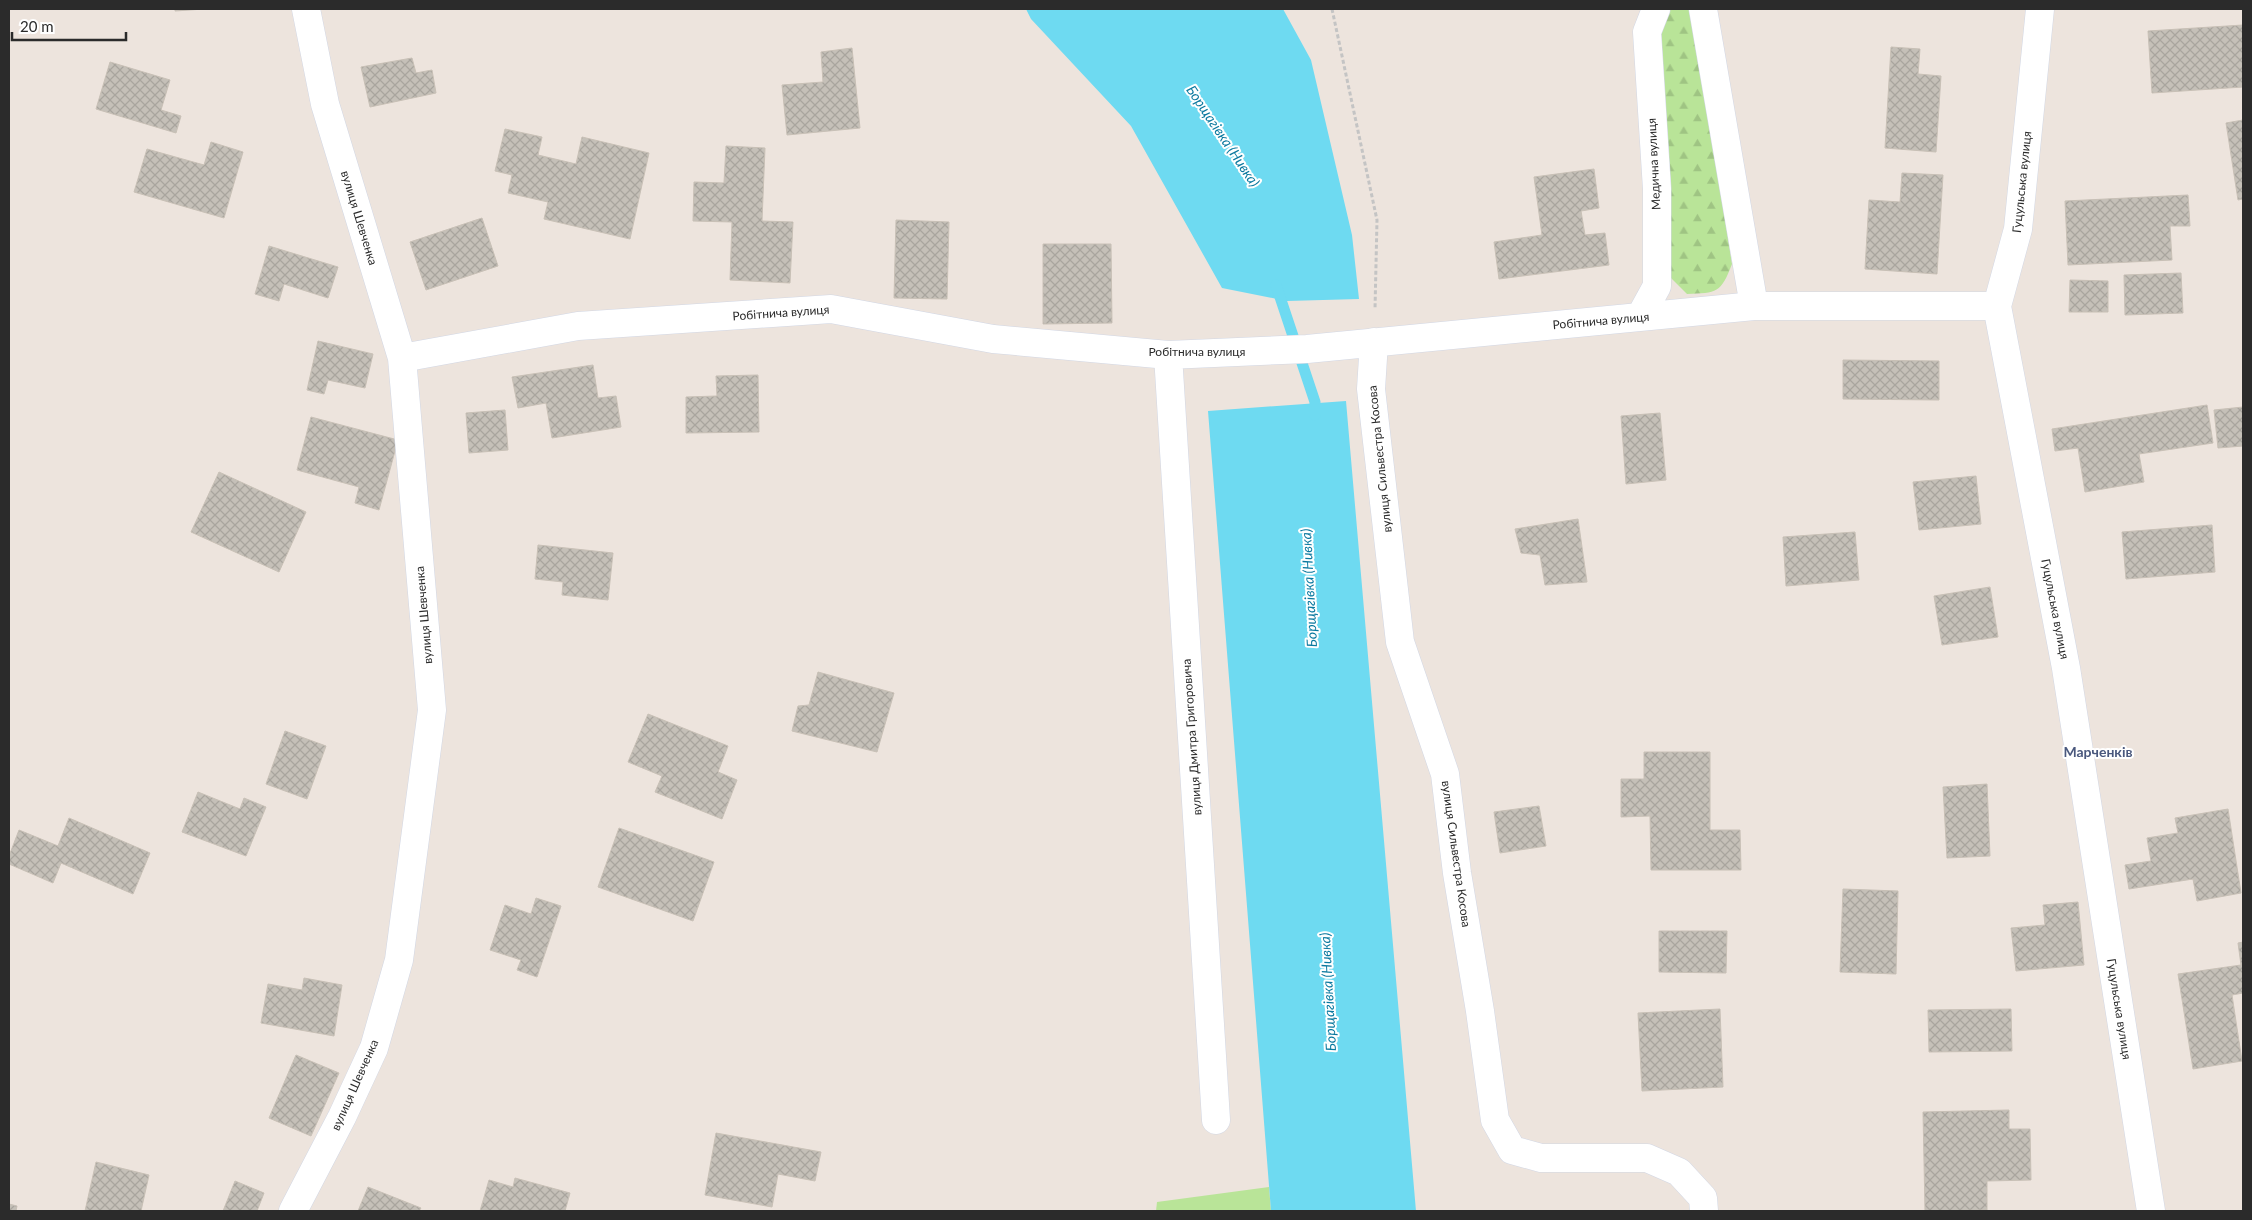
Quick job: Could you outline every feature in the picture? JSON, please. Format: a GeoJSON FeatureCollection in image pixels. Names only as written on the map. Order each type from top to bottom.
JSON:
{"type":"FeatureCollection","features":[{"type":"Feature","properties":{"kind":"street","name":"вулиця Шевченка"},"geometry":{"type":"LineString","coordinates":[[293,1211],[342,1117],[374,1048],[399,960],[432,710],[402,358],[325,104],[306,9]]}},
{"type":"Feature","properties":{"kind":"street","name":"Медична вулиця"},"geometry":{"type":"LineString","coordinates":[[1640,317],[1657,286],[1657,189],[1647,32],[1656,9]]}},
{"type":"Feature","properties":{"kind":"street"},"geometry":{"type":"LineString","coordinates":[[1702,9],[1754,306]]}},
{"type":"Feature","properties":{"kind":"street","name":"Гуцульська вулиця"},"geometry":{"type":"LineString","coordinates":[[2040,9],[2018,229],[1997,306],[2066,668],[2151,1211]]}},
{"type":"Feature","properties":{"kind":"street","name":"Робітнича вулиця"},"geometry":{"type":"LineString","coordinates":[[402,358],[578,326],[831,309],[993,339],[1168,355],[1298,350],[1754,306],[1997,306]]}},
{"type":"Feature","properties":{"kind":"street","name":"вулиця Сильвестра Косова"},"geometry":{"type":"LineString","coordinates":[[1374,342],[1371,388],[1400,642],[1445,774],[1457,873],[1480,1011],[1495,1120],[1512,1150],[1541,1158],[1647,1158],[1679,1172],[1703,1198],[1704,1211]]}},
{"type":"Feature","properties":{"kind":"street","name":"вулиця Дмитра Григоровича"},"geometry":{"type":"LineString","coordinates":[[1168,355],[1216,1120]]}},
{"type":"Feature","properties":{"kind":"path"},"geometry":{"type":"LineString","coordinates":[[1332,9],[1377,220],[1374,342]]}},
{"type":"Feature","properties":{"kind":"green space"},"geometry":{"type":"Polygon","coordinates":[[[1665,9],[1694,9],[1732,264],[1725,281],[1717,290],[1712,292],[1687,294],[1670,277],[1656,33],[1665,9]]]}},
{"type":"Feature","properties":{"kind":"green space"},"geometry":{"type":"Polygon","coordinates":[[[1269,1187],[1271,1211],[1156,1211],[1157,1202],[1269,1187]]]}},
{"type":"Feature","properties":{"kind":"water"},"geometry":{"type":"Polygon","coordinates":[[[1026,9],[1283,9],[1311,60],[1352,235],[1359,299],[1287,301],[1222,288],[1131,126],[1031,19],[1026,9]]]}},
{"type":"Feature","properties":{"kind":"water"},"geometry":{"type":"Polygon","coordinates":[[[1346,401],[1416,1211],[1271,1211],[1208,411],[1346,401]]]}},
{"type":"Feature","properties":{"kind":"building"},"geometry":{"type":"Polygon","coordinates":[[[175,9],[204,9],[175,11],[175,9]]]}},
{"type":"Feature","properties":{"kind":"building"},"geometry":{"type":"Polygon","coordinates":[[[2243,25],[2243,87],[2152,93],[2148,31],[2243,25]]]}},
{"type":"Feature","properties":{"kind":"building"},"geometry":{"type":"Polygon","coordinates":[[[1891,47],[1920,49],[1918,74],[1941,76],[1936,152],[1885,148],[1891,47]]]}},
{"type":"Feature","properties":{"kind":"building"},"geometry":{"type":"Polygon","coordinates":[[[852,48],[860,128],[787,135],[782,85],[823,82],[821,52],[852,48]]]}},
{"type":"Feature","properties":{"kind":"building"},"geometry":{"type":"Polygon","coordinates":[[[412,58],[416,73],[432,70],[436,93],[370,107],[361,67],[412,58]]]}},
{"type":"Feature","properties":{"kind":"building"},"geometry":{"type":"Polygon","coordinates":[[[110,62],[170,80],[161,110],[181,116],[176,133],[96,109],[110,62]]]}},
{"type":"Feature","properties":{"kind":"building"},"geometry":{"type":"Polygon","coordinates":[[[2243,120],[2243,199],[2238,200],[2226,123],[2243,120]]]}},
{"type":"Feature","properties":{"kind":"building"},"geometry":{"type":"Polygon","coordinates":[[[505,129],[542,137],[538,155],[576,164],[582,137],[649,153],[630,239],[544,219],[548,202],[508,193],[512,175],[495,171],[505,129]]]}},
{"type":"Feature","properties":{"kind":"building"},"geometry":{"type":"Polygon","coordinates":[[[211,142],[243,152],[224,218],[134,192],[147,149],[204,165],[211,142]]]}},
{"type":"Feature","properties":{"kind":"building"},"geometry":{"type":"Polygon","coordinates":[[[726,146],[765,148],[762,221],[793,222],[790,283],[730,280],[732,222],[693,221],[694,182],[724,183],[726,146]]]}},
{"type":"Feature","properties":{"kind":"building"},"geometry":{"type":"Polygon","coordinates":[[[1594,169],[1599,208],[1581,211],[1585,235],[1605,233],[1609,265],[1499,279],[1494,242],[1542,235],[1534,177],[1594,169]]]}},
{"type":"Feature","properties":{"kind":"building"},"geometry":{"type":"Polygon","coordinates":[[[1902,173],[1943,175],[1937,274],[1865,269],[1869,200],[1900,202],[1902,173]]]}},
{"type":"Feature","properties":{"kind":"building"},"geometry":{"type":"Polygon","coordinates":[[[2188,195],[2190,226],[2170,226],[2172,260],[2068,265],[2065,201],[2188,195]]]}},
{"type":"Feature","properties":{"kind":"building"},"geometry":{"type":"Polygon","coordinates":[[[482,218],[498,266],[426,290],[410,242],[482,218]]]}},
{"type":"Feature","properties":{"kind":"building"},"geometry":{"type":"Polygon","coordinates":[[[896,220],[949,222],[947,299],[894,298],[896,220]]]}},
{"type":"Feature","properties":{"kind":"building"},"geometry":{"type":"Polygon","coordinates":[[[1043,244],[1111,244],[1112,323],[1043,324],[1043,244]]]}},
{"type":"Feature","properties":{"kind":"building"},"geometry":{"type":"Polygon","coordinates":[[[269,246],[338,267],[328,298],[284,284],[279,301],[255,294],[269,246]]]}},
{"type":"Feature","properties":{"kind":"building"},"geometry":{"type":"Polygon","coordinates":[[[2181,273],[2183,313],[2125,315],[2124,275],[2181,273]]]}},
{"type":"Feature","properties":{"kind":"building"},"geometry":{"type":"Polygon","coordinates":[[[2070,280],[2108,281],[2108,312],[2069,312],[2070,280]]]}},
{"type":"Feature","properties":{"kind":"building"},"geometry":{"type":"Polygon","coordinates":[[[318,341],[373,354],[365,388],[328,380],[324,394],[307,390],[318,341]]]}},
{"type":"Feature","properties":{"kind":"building"},"geometry":{"type":"Polygon","coordinates":[[[1843,360],[1939,361],[1939,400],[1843,399],[1843,360]]]}},
{"type":"Feature","properties":{"kind":"building"},"geometry":{"type":"Polygon","coordinates":[[[593,365],[598,398],[616,396],[621,427],[552,438],[546,403],[518,408],[512,377],[593,365]]]}},
{"type":"Feature","properties":{"kind":"building"},"geometry":{"type":"Polygon","coordinates":[[[758,375],[759,432],[686,433],[686,397],[717,396],[716,376],[758,375]]]}},
{"type":"Feature","properties":{"kind":"building"},"geometry":{"type":"Polygon","coordinates":[[[2207,405],[2213,443],[2139,454],[2144,482],[2085,492],[2078,448],[2055,451],[2052,429],[2207,405]]]}},
{"type":"Feature","properties":{"kind":"building"},"geometry":{"type":"Polygon","coordinates":[[[2243,407],[2243,446],[2218,448],[2214,410],[2243,407]]]}},
{"type":"Feature","properties":{"kind":"building"},"geometry":{"type":"Polygon","coordinates":[[[505,410],[508,450],[469,453],[466,413],[505,410]]]}},
{"type":"Feature","properties":{"kind":"building"},"geometry":{"type":"Polygon","coordinates":[[[1660,413],[1666,480],[1626,484],[1621,416],[1660,413]]]}},
{"type":"Feature","properties":{"kind":"building"},"geometry":{"type":"Polygon","coordinates":[[[311,417],[398,440],[379,510],[355,503],[359,487],[297,470],[311,417]]]}},
{"type":"Feature","properties":{"kind":"building"},"geometry":{"type":"Polygon","coordinates":[[[219,472],[306,512],[279,572],[191,532],[219,472]]]}},
{"type":"Feature","properties":{"kind":"building"},"geometry":{"type":"Polygon","coordinates":[[[1976,476],[1981,524],[1919,530],[1913,482],[1976,476]]]}},
{"type":"Feature","properties":{"kind":"building"},"geometry":{"type":"Polygon","coordinates":[[[1578,519],[1587,582],[1545,585],[1540,555],[1521,553],[1515,529],[1578,519]]]}},
{"type":"Feature","properties":{"kind":"building"},"geometry":{"type":"Polygon","coordinates":[[[2212,525],[2215,572],[2126,579],[2122,532],[2212,525]]]}},
{"type":"Feature","properties":{"kind":"building"},"geometry":{"type":"Polygon","coordinates":[[[1855,532],[1859,580],[1786,586],[1783,537],[1855,532]]]}},
{"type":"Feature","properties":{"kind":"building"},"geometry":{"type":"Polygon","coordinates":[[[538,545],[613,553],[608,600],[562,595],[563,582],[535,579],[538,545]]]}},
{"type":"Feature","properties":{"kind":"building"},"geometry":{"type":"Polygon","coordinates":[[[1990,587],[1998,637],[1942,645],[1934,596],[1990,587]]]}},
{"type":"Feature","properties":{"kind":"building"},"geometry":{"type":"Polygon","coordinates":[[[818,672],[894,693],[877,752],[792,731],[798,706],[809,705],[818,672]]]}},
{"type":"Feature","properties":{"kind":"building"},"geometry":{"type":"Polygon","coordinates":[[[648,714],[728,746],[718,772],[737,780],[722,819],[655,792],[662,776],[628,762],[648,714]]]}},
{"type":"Feature","properties":{"kind":"building"},"geometry":{"type":"Polygon","coordinates":[[[285,731],[326,746],[307,799],[266,784],[285,731]]]}},
{"type":"Feature","properties":{"kind":"building"},"geometry":{"type":"Polygon","coordinates":[[[1644,752],[1710,752],[1710,830],[1740,830],[1741,870],[1651,870],[1650,816],[1621,817],[1621,779],[1644,779],[1644,752]]]}},
{"type":"Feature","properties":{"kind":"building"},"geometry":{"type":"Polygon","coordinates":[[[1987,784],[1990,856],[1947,858],[1943,787],[1987,784]]]}},
{"type":"Feature","properties":{"kind":"building"},"geometry":{"type":"Polygon","coordinates":[[[198,792],[240,809],[244,798],[266,807],[246,856],[182,832],[198,792]]]}},
{"type":"Feature","properties":{"kind":"building"},"geometry":{"type":"Polygon","coordinates":[[[1539,806],[1546,846],[1500,853],[1494,812],[1539,806]]]}},
{"type":"Feature","properties":{"kind":"building"},"geometry":{"type":"Polygon","coordinates":[[[2228,809],[2241,893],[2197,901],[2193,879],[2129,889],[2125,865],[2151,861],[2147,838],[2178,833],[2175,818],[2228,809]]]}},
{"type":"Feature","properties":{"kind":"building"},"geometry":{"type":"Polygon","coordinates":[[[69,818],[150,853],[133,894],[61,863],[53,883],[9,864],[9,856],[19,830],[58,846],[69,818]]]}},
{"type":"Feature","properties":{"kind":"building"},"geometry":{"type":"Polygon","coordinates":[[[619,828],[714,862],[693,921],[598,887],[619,828]]]}},
{"type":"Feature","properties":{"kind":"building"},"geometry":{"type":"Polygon","coordinates":[[[1843,889],[1898,891],[1896,974],[1840,972],[1843,889]]]}},
{"type":"Feature","properties":{"kind":"building"},"geometry":{"type":"Polygon","coordinates":[[[536,898],[561,906],[537,977],[517,970],[521,960],[490,950],[505,905],[531,914],[536,898]]]}},
{"type":"Feature","properties":{"kind":"building"},"geometry":{"type":"Polygon","coordinates":[[[2078,902],[2084,965],[2016,971],[2011,928],[2045,925],[2043,905],[2078,902]]]}},
{"type":"Feature","properties":{"kind":"building"},"geometry":{"type":"Polygon","coordinates":[[[1659,931],[1727,931],[1726,973],[1659,972],[1659,931]]]}},
{"type":"Feature","properties":{"kind":"building"},"geometry":{"type":"Polygon","coordinates":[[[2243,942],[2243,993],[2232,995],[2242,1061],[2193,1069],[2178,974],[2241,965],[2238,943],[2243,942]]]}},
{"type":"Feature","properties":{"kind":"building"},"geometry":{"type":"Polygon","coordinates":[[[304,978],[342,985],[334,1036],[261,1023],[268,984],[302,990],[304,978]]]}},
{"type":"Feature","properties":{"kind":"building"},"geometry":{"type":"Polygon","coordinates":[[[1720,1009],[1723,1087],[1642,1091],[1638,1013],[1720,1009]]]}},
{"type":"Feature","properties":{"kind":"building"},"geometry":{"type":"Polygon","coordinates":[[[2011,1009],[2012,1051],[1929,1052],[1928,1010],[2011,1009]]]}},
{"type":"Feature","properties":{"kind":"building"},"geometry":{"type":"Polygon","coordinates":[[[296,1055],[339,1073],[311,1136],[269,1118],[296,1055]]]}},
{"type":"Feature","properties":{"kind":"building"},"geometry":{"type":"Polygon","coordinates":[[[2009,1110],[2009,1129],[2030,1129],[2031,1180],[1987,1181],[1987,1210],[1925,1211],[1923,1112],[2009,1110]]]}},
{"type":"Feature","properties":{"kind":"building"},"geometry":{"type":"Polygon","coordinates":[[[716,1133],[821,1152],[815,1181],[778,1174],[772,1207],[705,1195],[716,1133]]]}},
{"type":"Feature","properties":{"kind":"building"},"geometry":{"type":"Polygon","coordinates":[[[96,1162],[149,1175],[141,1211],[85,1211],[96,1162]]]}},
{"type":"Feature","properties":{"kind":"building"},"geometry":{"type":"Polygon","coordinates":[[[515,1178],[570,1193],[565,1211],[480,1211],[489,1180],[513,1187],[515,1178]]]}},
{"type":"Feature","properties":{"kind":"building"},"geometry":{"type":"Polygon","coordinates":[[[235,1181],[264,1193],[257,1211],[223,1211],[235,1181]]]}},
{"type":"Feature","properties":{"kind":"building"},"geometry":{"type":"Polygon","coordinates":[[[368,1187],[421,1208],[419,1211],[358,1211],[368,1187]]]}},
{"type":"Feature","properties":{"kind":"building"},"geometry":{"type":"Polygon","coordinates":[[[9,1204],[17,1206],[16,1211],[9,1211],[9,1204]]]}},
{"type":"Feature","properties":{"kind":"waterway","name":"Борщагівка (Нивка)"},"geometry":{"type":"LineString","coordinates":[[1276,285],[1315,402],[1315,415]]}},
{"type":"Feature","properties":{"kind":"district","name":"Марченків"},"geometry":{"type":"Point","coordinates":[2098,752]}}]}
